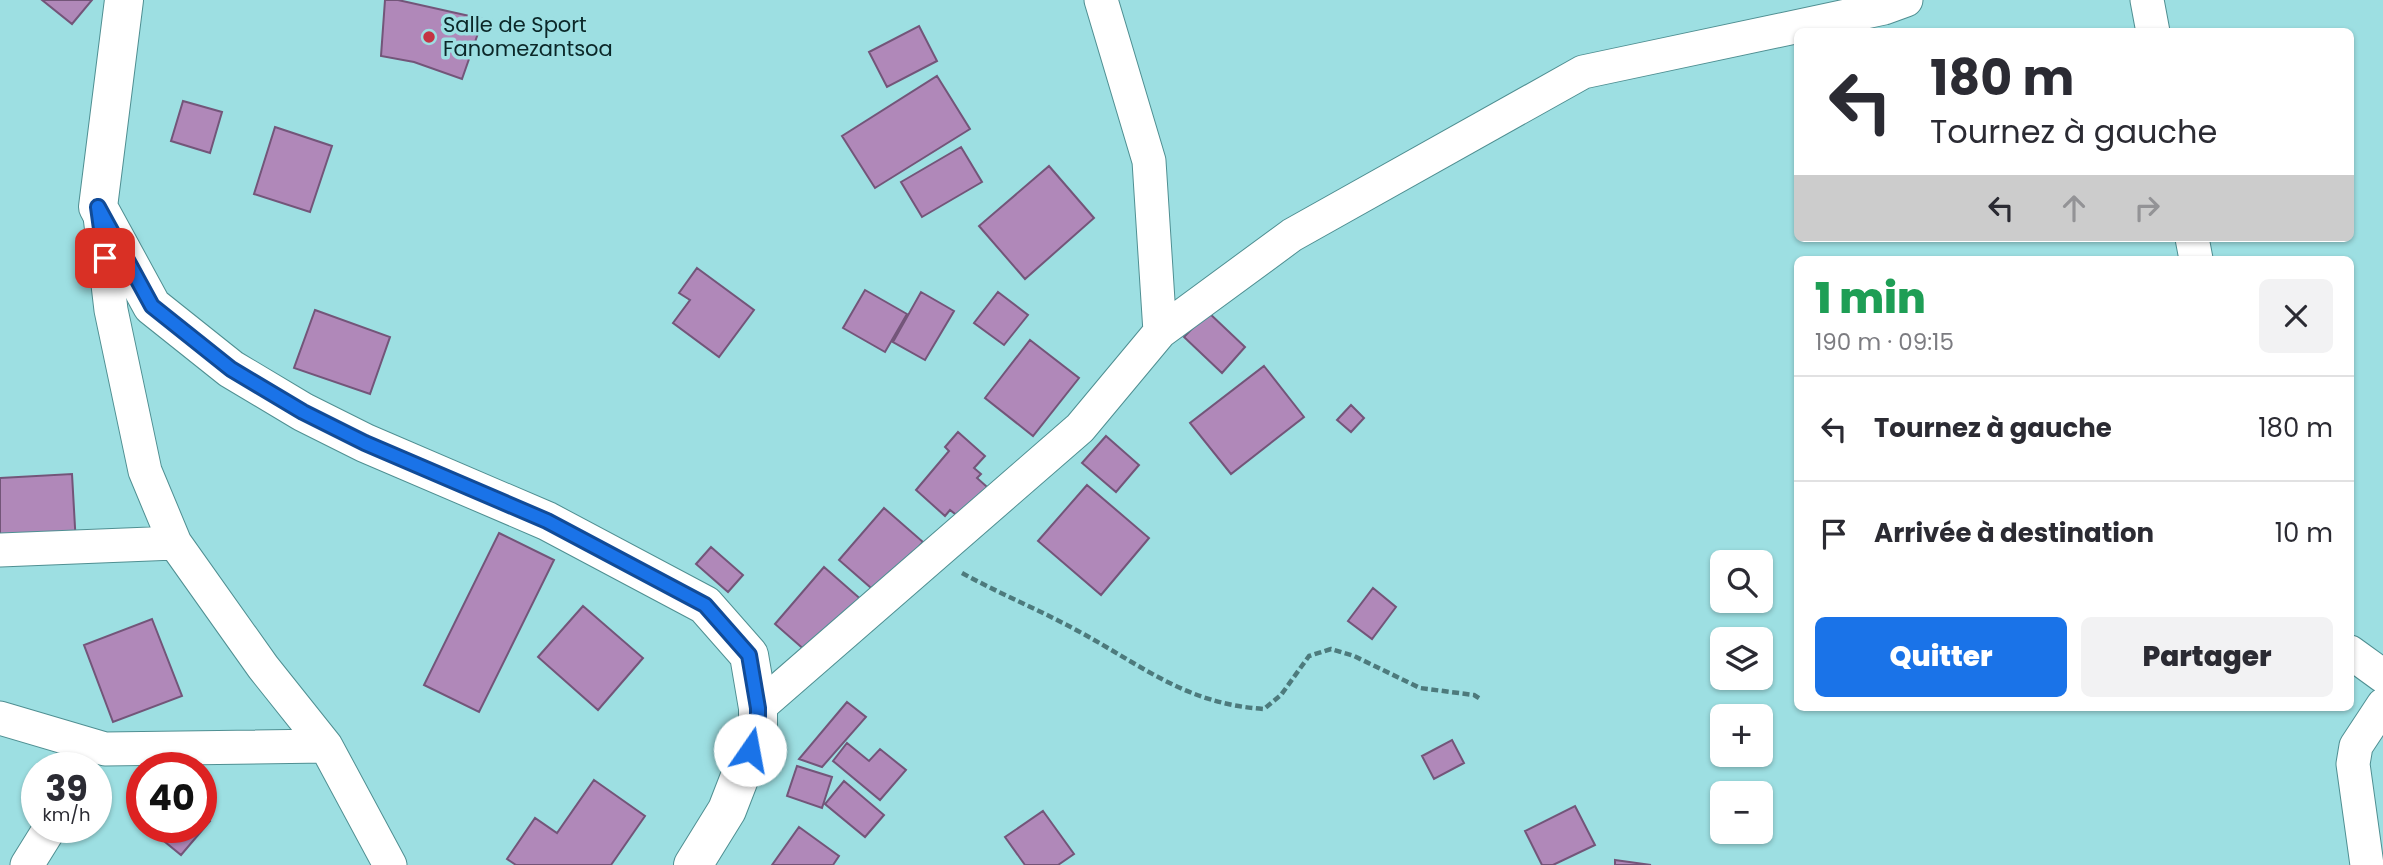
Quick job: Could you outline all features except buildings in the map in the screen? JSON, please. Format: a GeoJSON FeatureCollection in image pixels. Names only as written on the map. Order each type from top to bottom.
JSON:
{"type":"FeatureCollection","features":[{"type":"Feature","properties":{"kind":"street"},"geometry":{"type":"LineString","coordinates":[[124,0],[98,207],[111,310],[145,471],[175,543],[263,667],[326,746],[390,865]]}},
{"type":"Feature","properties":{"kind":"street"},"geometry":{"type":"LineString","coordinates":[[1101,0],[1149,161],[1160,332]]}},
{"type":"Feature","properties":{"kind":"street"},"geometry":{"type":"LineString","coordinates":[[758,708],[1080,428],[1160,332],[1293,235],[1583,72],[1884,8],[1906,0]]}},
{"type":"Feature","properties":{"kind":"street"},"geometry":{"type":"LineString","coordinates":[[2147,0],[2152,28]]}},
{"type":"Feature","properties":{"kind":"street"},"geometry":{"type":"LineString","coordinates":[[98,207],[152,306],[231,369],[303,412],[365,443],[547,521],[705,605],[749,655],[758,708],[758,730],[727,810],[693,865]]}},
{"type":"Feature","properties":{"kind":"street"},"geometry":{"type":"LineString","coordinates":[[0,550],[175,543]]}},
{"type":"Feature","properties":{"kind":"street"},"geometry":{"type":"LineString","coordinates":[[2354,655],[2383,676]]}},
{"type":"Feature","properties":{"kind":"street"},"geometry":{"type":"LineString","coordinates":[[2367,865],[2353,764],[2356,746],[2383,705]]}},
{"type":"Feature","properties":{"kind":"street"},"geometry":{"type":"LineString","coordinates":[[0,718],[82,752]]}},
{"type":"Feature","properties":{"kind":"street"},"geometry":{"type":"LineString","coordinates":[[112,758],[326,746]]}},
{"type":"Feature","properties":{"kind":"street"},"geometry":{"type":"LineString","coordinates":[[27,865],[41,843]]}},
{"type":"Feature","properties":{"kind":"path"},"geometry":{"type":"LineString","coordinates":[[934,557],[1002,595],[1077,630],[1144,671],[1199,698],[1231,707],[1264,709],[1281,695],[1308,656],[1331,649],[1354,656],[1420,688],[1474,695],[1482,700]]}},
{"type":"Feature","properties":{"kind":"place","name":"Salle de Sport Fanomezantsoa"},"geometry":{"type":"Point","coordinates":[429,37]}},
{"type":"Feature","properties":{"kind":"route"},"geometry":{"type":"LineString","coordinates":[[105,258],[98,207],[152,306],[231,369],[303,412],[365,443],[547,521],[705,605],[749,655],[758,708],[758,730],[750,750]]}}]}
